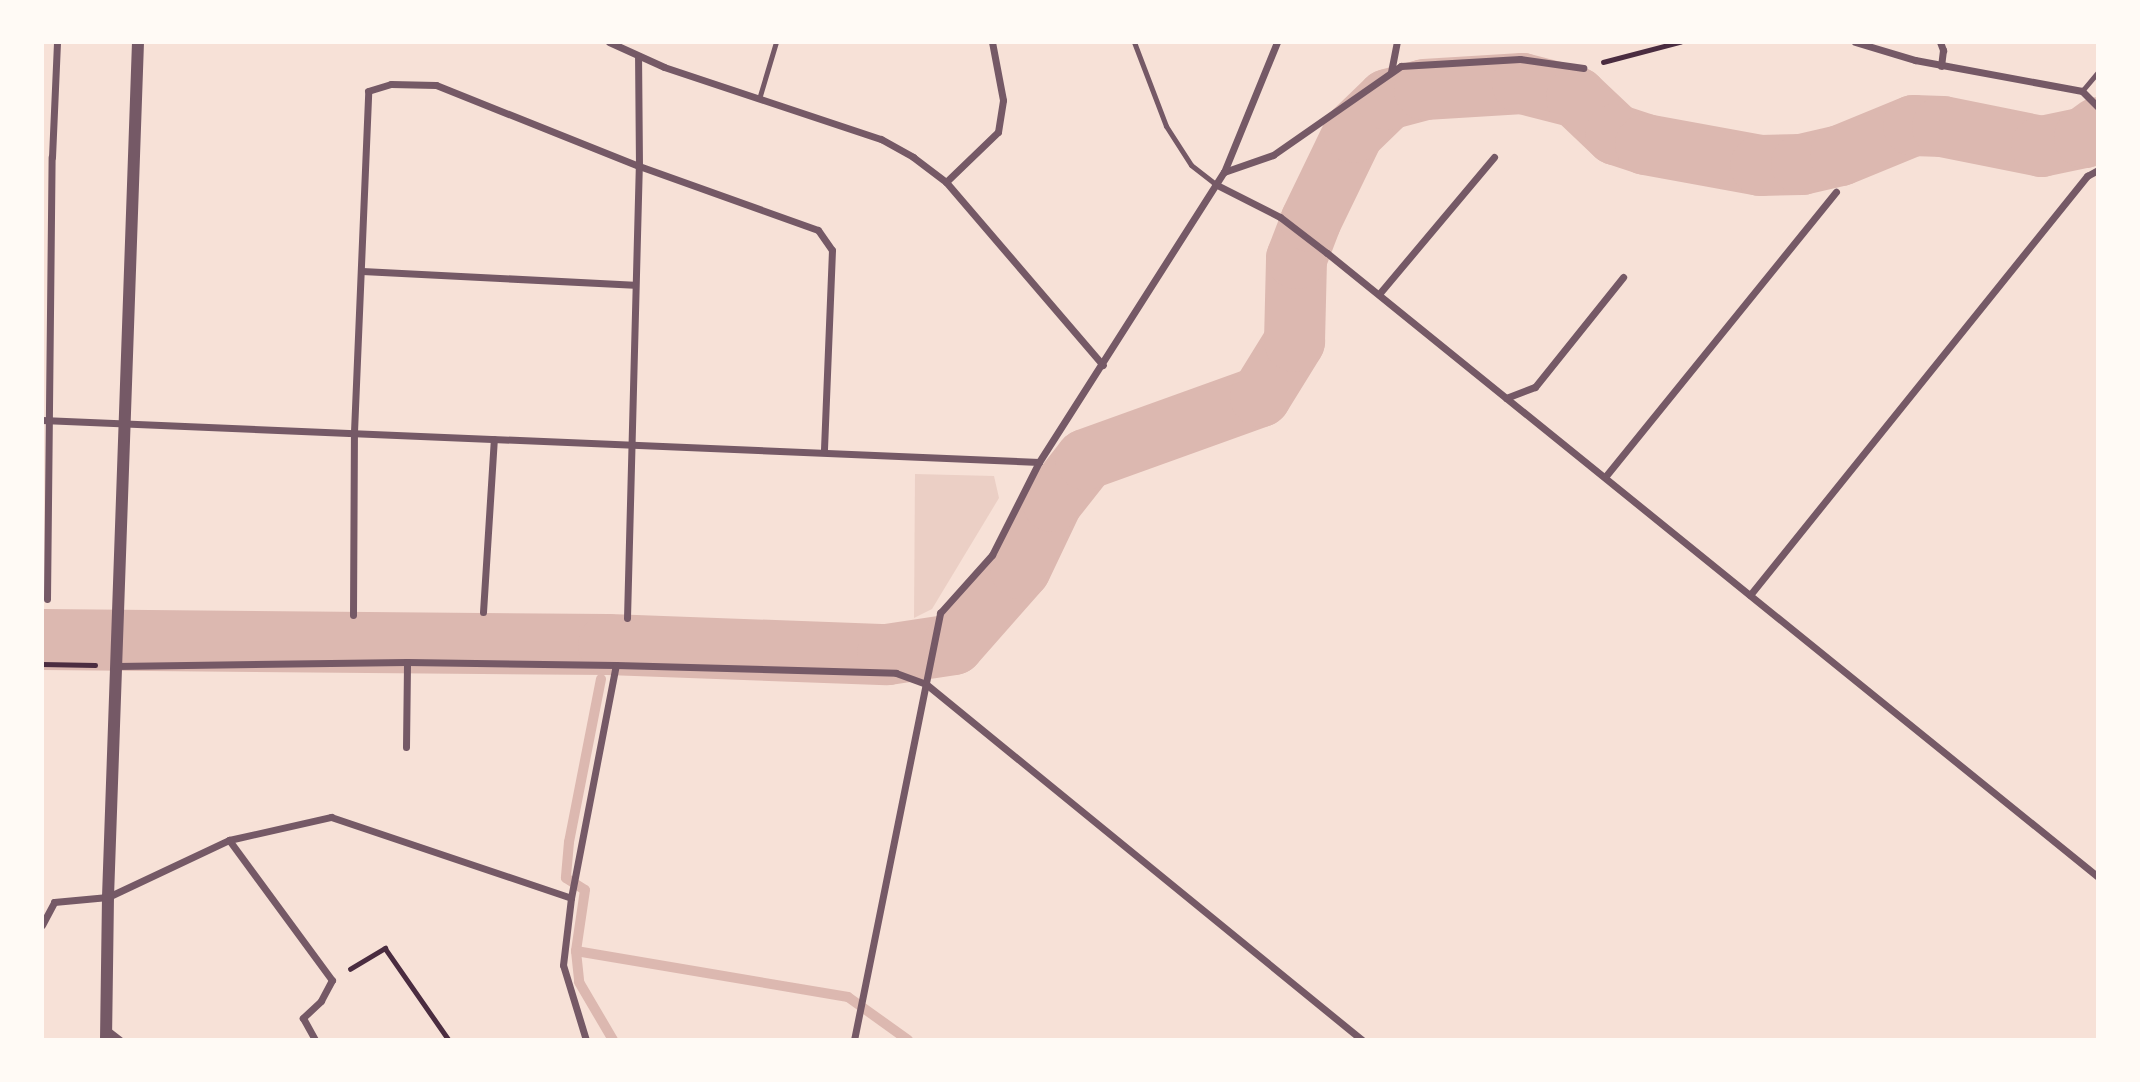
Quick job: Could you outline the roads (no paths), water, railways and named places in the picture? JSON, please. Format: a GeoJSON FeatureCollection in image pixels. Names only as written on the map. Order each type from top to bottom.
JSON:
{"type":"FeatureCollection","features":[{"type":"Feature","properties":{"kind":"street"},"geometry":{"type":"LineString","coordinates":[[47,598],[46,420],[57,42]]}},
{"type":"Feature","properties":{"kind":"street"},"geometry":{"type":"LineString","coordinates":[[120,1040],[106,1035],[108,897],[120,615],[138,42]]}},
{"type":"Feature","properties":{"kind":"street"},"geometry":{"type":"LineString","coordinates":[[609,42],[759,99],[881,139],[913,157],[946,182],[1103,365]]}},
{"type":"Feature","properties":{"kind":"street"},"geometry":{"type":"LineString","coordinates":[[946,182],[998,132],[1003,100],[992,42]]}},
{"type":"Feature","properties":{"kind":"street"},"geometry":{"type":"LineString","coordinates":[[854,1040],[940,613],[992,555],[1039,462],[1224,172],[1277,42]]}},
{"type":"Feature","properties":{"kind":"street"},"geometry":{"type":"LineString","coordinates":[[1391,72],[1397,42]]}},
{"type":"Feature","properties":{"kind":"street"},"geometry":{"type":"LineString","coordinates":[[1855,42],[1941,66],[2083,92],[2098,107]]}},
{"type":"Feature","properties":{"kind":"street"},"geometry":{"type":"LineString","coordinates":[[1940,42],[1943,50],[1941,66]]}},
{"type":"Feature","properties":{"kind":"street"},"geometry":{"type":"LineString","coordinates":[[627,618],[629,445],[639,166],[638,55]]}},
{"type":"Feature","properties":{"kind":"street"},"geometry":{"type":"LineString","coordinates":[[1224,172],[1273,155],[1401,66],[1520,59],[1583,68]]}},
{"type":"Feature","properties":{"kind":"street"},"geometry":{"type":"LineString","coordinates":[[353,615],[354,432],[368,91],[391,84],[436,85],[639,166],[818,230],[832,250],[824,452]]}},
{"type":"Feature","properties":{"kind":"street"},"geometry":{"type":"LineString","coordinates":[[42,157],[52,158]]}},
{"type":"Feature","properties":{"kind":"street"},"geometry":{"type":"LineString","coordinates":[[1379,294],[1494,157]]}},
{"type":"Feature","properties":{"kind":"street"},"geometry":{"type":"LineString","coordinates":[[1750,594],[2087,176],[2098,170]]}},
{"type":"Feature","properties":{"kind":"street"},"geometry":{"type":"LineString","coordinates":[[1215,184],[1280,218],[1327,253],[2098,877]]}},
{"type":"Feature","properties":{"kind":"street"},"geometry":{"type":"LineString","coordinates":[[1605,477],[1836,192]]}},
{"type":"Feature","properties":{"kind":"street"},"geometry":{"type":"LineString","coordinates":[[362,271],[634,285]]}},
{"type":"Feature","properties":{"kind":"street"},"geometry":{"type":"LineString","coordinates":[[1506,398],[1535,387],[1623,277]]}},
{"type":"Feature","properties":{"kind":"street"},"geometry":{"type":"LineString","coordinates":[[42,286],[51,286]]}},
{"type":"Feature","properties":{"kind":"street"},"geometry":{"type":"LineString","coordinates":[[46,420],[1039,462]]}},
{"type":"Feature","properties":{"kind":"street"},"geometry":{"type":"LineString","coordinates":[[483,612],[494,439]]}},
{"type":"Feature","properties":{"kind":"street"},"geometry":{"type":"LineString","coordinates":[[117,664],[407,662],[615,665],[896,673],[927,682],[1362,1040]]}},
{"type":"Feature","properties":{"kind":"street"},"geometry":{"type":"LineString","coordinates":[[406,747],[407,662]]}},
{"type":"Feature","properties":{"kind":"street"},"geometry":{"type":"LineString","coordinates":[[585,1039],[563,965],[572,896],[615,665]]}},
{"type":"Feature","properties":{"kind":"street"},"geometry":{"type":"LineString","coordinates":[[42,925],[54,902],[108,897],[229,840],[331,817],[572,896]]}},
{"type":"Feature","properties":{"kind":"street"},"geometry":{"type":"LineString","coordinates":[[229,840],[332,980],[321,1001],[303,1017],[315,1040]]}},
{"type":"Feature","properties":{"kind":"lane"},"geometry":{"type":"LineString","coordinates":[[759,99],[776,42]]}},
{"type":"Feature","properties":{"kind":"lane"},"geometry":{"type":"LineString","coordinates":[[1134,42],[1167,126],[1191,165],[1215,184]]}},
{"type":"Feature","properties":{"kind":"lane"},"geometry":{"type":"LineString","coordinates":[[2083,92],[2098,72]]}},
{"type":"Feature","properties":{"kind":"waterway"},"geometry":{"type":"LineString","coordinates":[[42,639],[608,644],[887,654],[953,644],[1020,568],[1052,501],[1085,459],[1260,396],[1294,341],[1296,258],[1310,221],[1353,132],[1387,99],[1424,89],[1522,83],[1576,97],[1615,134],[1645,144],[1760,165],[1801,164],[1840,155],[1913,125],[1942,126],[2041,146],[2084,137],[2098,127]]}},
{"type":"Feature","properties":{"kind":"waterway"},"geometry":{"type":"LineString","coordinates":[[601,679],[569,842],[566,878],[585,890],[576,951],[848,997],[908,1040]]}},
{"type":"Feature","properties":{"kind":"waterway"},"geometry":{"type":"LineString","coordinates":[[576,951],[579,982],[613,1040]]}}]}
